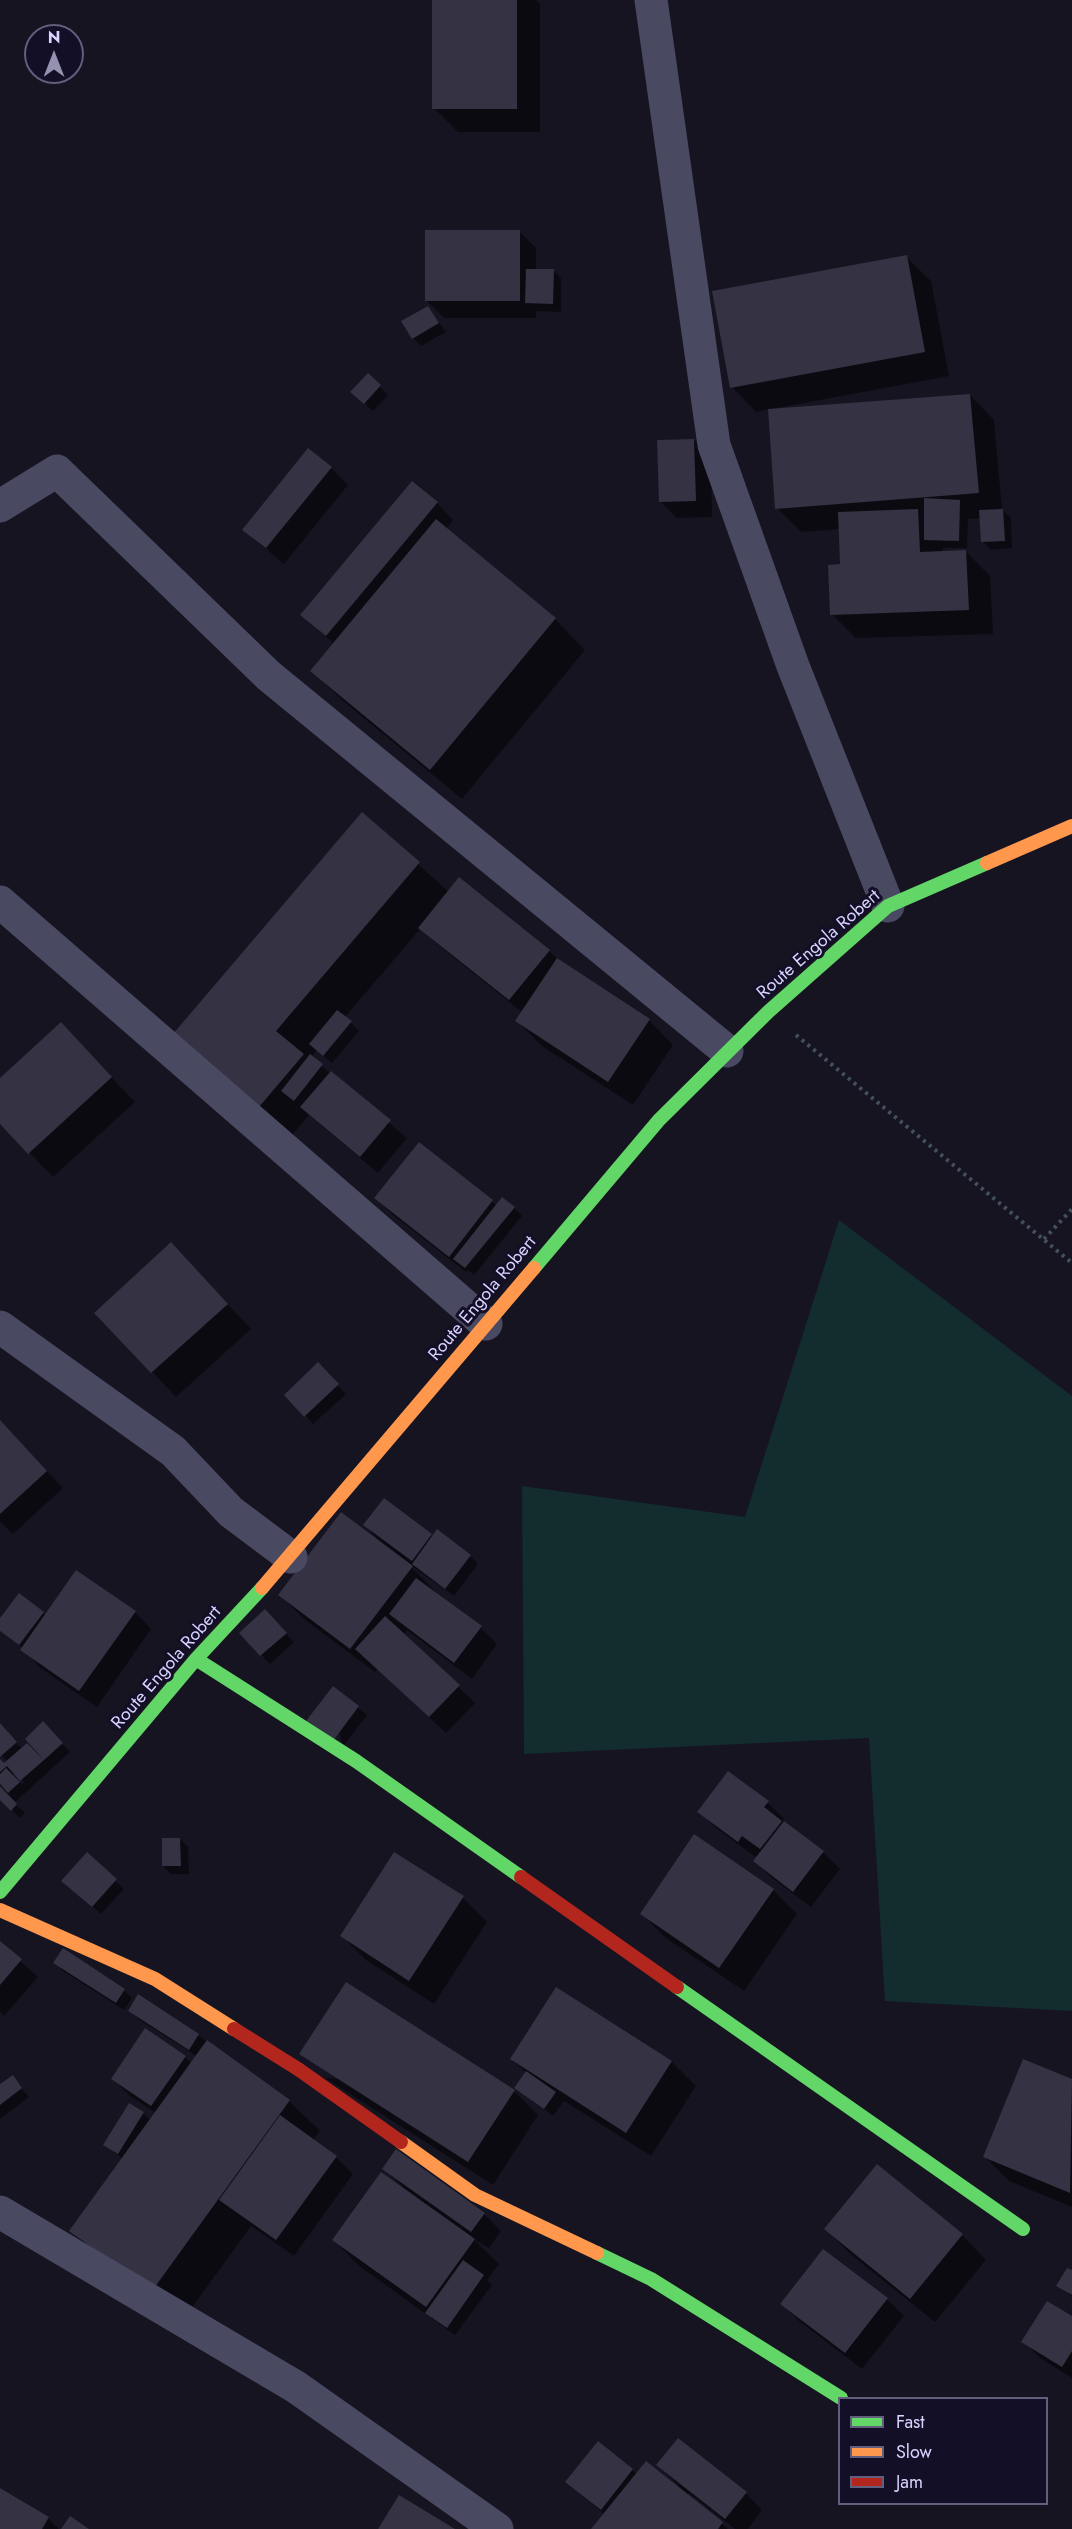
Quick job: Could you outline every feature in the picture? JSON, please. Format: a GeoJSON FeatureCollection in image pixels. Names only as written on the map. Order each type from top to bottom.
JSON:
{"type":"FeatureCollection","features":[{"type":"Feature","properties":{"kind":"street"},"geometry":{"type":"LineString","coordinates":[[651,0],[714,445],[793,666],[888,906]]}},
{"type":"Feature","properties":{"kind":"street"},"geometry":{"type":"LineString","coordinates":[[0,506],[57,471],[269,676],[727,1051]]}},
{"type":"Feature","properties":{"kind":"street","name":"Route Engola Robert"},"geometry":{"type":"LineString","coordinates":[[0,1892],[196,1659],[291,1557],[659,1120],[727,1051],[888,906],[1072,826]]}},
{"type":"Feature","properties":{"kind":"street"},"geometry":{"type":"LineString","coordinates":[[0,902],[486,1323]]}},
{"type":"Feature","properties":{"kind":"street"},"geometry":{"type":"LineString","coordinates":[[0,1326],[173,1451],[231,1512],[291,1557]]}},
{"type":"Feature","properties":{"kind":"street"},"geometry":{"type":"LineString","coordinates":[[196,1659],[356,1761],[1023,2229]]}},
{"type":"Feature","properties":{"kind":"street"},"geometry":{"type":"LineString","coordinates":[[0,1910],[155,1978],[298,2069],[475,2195],[651,2279],[840,2397]]}},
{"type":"Feature","properties":{"kind":"street"},"geometry":{"type":"LineString","coordinates":[[0,2212],[296,2387],[497,2529]]}},
{"type":"Feature","properties":{"kind":"path"},"geometry":{"type":"LineString","coordinates":[[768,1012],[1072,1263]]}},
{"type":"Feature","properties":{"kind":"path"},"geometry":{"type":"LineString","coordinates":[[1044,1239],[1072,1209]]}},
{"type":"Feature","properties":{"kind":"green space"},"geometry":{"type":"Polygon","coordinates":[[[839,1220],[1072,1396],[1072,2011],[885,2001],[869,1738],[524,1754],[522,1486],[745,1517],[839,1220]]]}},
{"type":"Feature","properties":{"kind":"building"},"geometry":{"type":"Polygon","coordinates":[[[432,0],[517,0],[517,109],[432,109],[432,0]]]}},
{"type":"Feature","properties":{"kind":"building"},"geometry":{"type":"Polygon","coordinates":[[[425,230],[520,230],[520,301],[425,301],[425,230]]]}},
{"type":"Feature","properties":{"kind":"building"},"geometry":{"type":"Polygon","coordinates":[[[907,255],[925,352],[730,388],[712,291],[907,255]]]}},
{"type":"Feature","properties":{"kind":"building"},"geometry":{"type":"Polygon","coordinates":[[[526,269],[554,269],[553,304],[525,303],[526,269]]]}},
{"type":"Feature","properties":{"kind":"building"},"geometry":{"type":"Polygon","coordinates":[[[428,306],[439,323],[412,339],[401,321],[428,306]]]}},
{"type":"Feature","properties":{"kind":"building"},"geometry":{"type":"Polygon","coordinates":[[[368,373],[381,385],[364,404],[350,392],[368,373]]]}},
{"type":"Feature","properties":{"kind":"building"},"geometry":{"type":"Polygon","coordinates":[[[970,394],[979,493],[775,509],[768,409],[970,394]]]}},
{"type":"Feature","properties":{"kind":"building"},"geometry":{"type":"Polygon","coordinates":[[[694,439],[696,501],[659,502],[657,440],[694,439]]]}},
{"type":"Feature","properties":{"kind":"building"},"geometry":{"type":"Polygon","coordinates":[[[308,448],[332,467],[266,548],[242,530],[308,448]]]}},
{"type":"Feature","properties":{"kind":"building"},"geometry":{"type":"Polygon","coordinates":[[[412,481],[438,502],[326,636],[300,615],[412,481]]]}},
{"type":"Feature","properties":{"kind":"building"},"geometry":{"type":"Polygon","coordinates":[[[924,498],[960,500],[959,541],[924,540],[924,498]]]}},
{"type":"Feature","properties":{"kind":"building"},"geometry":{"type":"Polygon","coordinates":[[[918,509],[920,552],[966,550],[969,610],[830,615],[828,565],[840,564],[838,512],[918,509]]]}},
{"type":"Feature","properties":{"kind":"building"},"geometry":{"type":"Polygon","coordinates":[[[1003,509],[1005,541],[981,542],[979,510],[1003,509]]]}},
{"type":"Feature","properties":{"kind":"building"},"geometry":{"type":"Polygon","coordinates":[[[436,519],[556,618],[430,770],[310,671],[436,519]]]}},
{"type":"Feature","properties":{"kind":"building"},"geometry":{"type":"Polygon","coordinates":[[[362,812],[420,862],[276,1031],[304,1054],[259,1107],[173,1034],[362,812]]]}},
{"type":"Feature","properties":{"kind":"building"},"geometry":{"type":"Polygon","coordinates":[[[459,877],[550,950],[509,1000],[418,928],[459,877]]]}},
{"type":"Feature","properties":{"kind":"building"},"geometry":{"type":"Polygon","coordinates":[[[557,958],[650,1019],[608,1082],[515,1021],[557,958]]]}},
{"type":"Feature","properties":{"kind":"building"},"geometry":{"type":"Polygon","coordinates":[[[337,1010],[352,1021],[323,1056],[309,1044],[337,1010]]]}},
{"type":"Feature","properties":{"kind":"building"},"geometry":{"type":"Polygon","coordinates":[[[61,1022],[112,1077],[28,1154],[0,1124],[0,1078],[61,1022]]]}},
{"type":"Feature","properties":{"kind":"building"},"geometry":{"type":"Polygon","coordinates":[[[310,1054],[323,1064],[294,1101],[281,1091],[310,1054]]]}},
{"type":"Feature","properties":{"kind":"building"},"geometry":{"type":"Polygon","coordinates":[[[331,1071],[391,1120],[360,1157],[300,1107],[331,1071]]]}},
{"type":"Feature","properties":{"kind":"building"},"geometry":{"type":"Polygon","coordinates":[[[419,1142],[493,1200],[449,1257],[374,1198],[419,1142]]]}},
{"type":"Feature","properties":{"kind":"building"},"geometry":{"type":"Polygon","coordinates":[[[502,1197],[515,1207],[465,1268],[453,1259],[502,1197]]]}},
{"type":"Feature","properties":{"kind":"building"},"geometry":{"type":"Polygon","coordinates":[[[171,1242],[228,1304],[151,1373],[94,1313],[171,1242]]]}},
{"type":"Feature","properties":{"kind":"building"},"geometry":{"type":"Polygon","coordinates":[[[318,1362],[339,1384],[304,1417],[284,1395],[318,1362]]]}},
{"type":"Feature","properties":{"kind":"building"},"geometry":{"type":"Polygon","coordinates":[[[0,1420],[47,1471],[0,1514],[0,1420]]]}},
{"type":"Feature","properties":{"kind":"building"},"geometry":{"type":"Polygon","coordinates":[[[384,1498],[432,1534],[412,1561],[363,1525],[384,1498]]]}},
{"type":"Feature","properties":{"kind":"building"},"geometry":{"type":"Polygon","coordinates":[[[341,1512],[413,1566],[350,1649],[278,1595],[341,1512]]]}},
{"type":"Feature","properties":{"kind":"building"},"geometry":{"type":"Polygon","coordinates":[[[437,1529],[471,1555],[445,1589],[412,1564],[437,1529]]]}},
{"type":"Feature","properties":{"kind":"building"},"geometry":{"type":"Polygon","coordinates":[[[76,1570],[136,1611],[79,1691],[20,1650],[76,1570]]]}},
{"type":"Feature","properties":{"kind":"building"},"geometry":{"type":"Polygon","coordinates":[[[416,1578],[482,1626],[454,1663],[389,1614],[416,1578]]]}},
{"type":"Feature","properties":{"kind":"building"},"geometry":{"type":"Polygon","coordinates":[[[19,1593],[44,1612],[19,1645],[0,1631],[0,1618],[19,1593]]]}},
{"type":"Feature","properties":{"kind":"building"},"geometry":{"type":"Polygon","coordinates":[[[265,1609],[287,1633],[260,1656],[239,1633],[265,1609]]]}},
{"type":"Feature","properties":{"kind":"building"},"geometry":{"type":"Polygon","coordinates":[[[385,1616],[460,1685],[429,1717],[355,1649],[385,1616]]]}},
{"type":"Feature","properties":{"kind":"building"},"geometry":{"type":"Polygon","coordinates":[[[333,1686],[359,1706],[333,1741],[306,1721],[333,1686]]]}},
{"type":"Feature","properties":{"kind":"building"},"geometry":{"type":"Polygon","coordinates":[[[43,1721],[63,1743],[44,1760],[25,1739],[43,1721]]]}},
{"type":"Feature","properties":{"kind":"building"},"geometry":{"type":"Polygon","coordinates":[[[0,1723],[17,1742],[0,1757],[0,1723]]]}},
{"type":"Feature","properties":{"kind":"building"},"geometry":{"type":"Polygon","coordinates":[[[27,1743],[44,1760],[20,1781],[7,1766],[0,1772],[0,1759],[4,1763],[27,1743]]]}},
{"type":"Feature","properties":{"kind":"building"},"geometry":{"type":"Polygon","coordinates":[[[6,1768],[20,1782],[8,1793],[0,1784],[0,1774],[6,1768]]]}},
{"type":"Feature","properties":{"kind":"building"},"geometry":{"type":"Polygon","coordinates":[[[728,1771],[769,1801],[764,1807],[782,1821],[760,1849],[742,1836],[738,1842],[697,1812],[728,1771]]]}},
{"type":"Feature","properties":{"kind":"building"},"geometry":{"type":"Polygon","coordinates":[[[0,1786],[17,1804],[11,1811],[0,1800],[0,1786]]]}},
{"type":"Feature","properties":{"kind":"building"},"geometry":{"type":"Polygon","coordinates":[[[784,1821],[824,1851],[793,1892],[753,1861],[784,1821]]]}},
{"type":"Feature","properties":{"kind":"building"},"geometry":{"type":"Polygon","coordinates":[[[694,1834],[774,1889],[719,1968],[640,1914],[694,1834]]]}},
{"type":"Feature","properties":{"kind":"building"},"geometry":{"type":"Polygon","coordinates":[[[162,1838],[180,1838],[181,1866],[162,1866],[162,1838]]]}},
{"type":"Feature","properties":{"kind":"building"},"geometry":{"type":"Polygon","coordinates":[[[87,1852],[117,1879],[92,1907],[61,1881],[87,1852]]]}},
{"type":"Feature","properties":{"kind":"building"},"geometry":{"type":"Polygon","coordinates":[[[394,1852],[464,1896],[409,1981],[340,1936],[394,1852]]]}},
{"type":"Feature","properties":{"kind":"building"},"geometry":{"type":"Polygon","coordinates":[[[0,1941],[22,1959],[0,1985],[0,1941]]]}},
{"type":"Feature","properties":{"kind":"building"},"geometry":{"type":"Polygon","coordinates":[[[63,1948],[125,1989],[116,2003],[53,1963],[63,1948]]]}},
{"type":"Feature","properties":{"kind":"building"},"geometry":{"type":"Polygon","coordinates":[[[346,1982],[515,2090],[468,2162],[299,2054],[346,1982]]]}},
{"type":"Feature","properties":{"kind":"building"},"geometry":{"type":"Polygon","coordinates":[[[556,1987],[672,2061],[626,2133],[510,2059],[556,1987]]]}},
{"type":"Feature","properties":{"kind":"building"},"geometry":{"type":"Polygon","coordinates":[[[138,1994],[199,2034],[189,2050],[128,2011],[138,1994]]]}},
{"type":"Feature","properties":{"kind":"building"},"geometry":{"type":"Polygon","coordinates":[[[145,2028],[186,2056],[151,2106],[111,2079],[145,2028]]]}},
{"type":"Feature","properties":{"kind":"building"},"geometry":{"type":"Polygon","coordinates":[[[207,2040],[290,2100],[152,2291],[69,2231],[207,2040]]]}},
{"type":"Feature","properties":{"kind":"building"},"geometry":{"type":"Polygon","coordinates":[[[1023,2059],[1072,2079],[1070,2193],[983,2157],[1023,2059]]]}},
{"type":"Feature","properties":{"kind":"building"},"geometry":{"type":"Polygon","coordinates":[[[526,2071],[556,2092],[544,2109],[514,2088],[526,2071]]]}},
{"type":"Feature","properties":{"kind":"building"},"geometry":{"type":"Polygon","coordinates":[[[13,2075],[22,2088],[0,2105],[0,2084],[13,2075]]]}},
{"type":"Feature","properties":{"kind":"building"},"geometry":{"type":"Polygon","coordinates":[[[129,2103],[144,2112],[118,2154],[103,2145],[129,2103]]]}},
{"type":"Feature","properties":{"kind":"building"},"geometry":{"type":"Polygon","coordinates":[[[280,2115],[337,2156],[276,2240],[219,2200],[280,2115]]]}},
{"type":"Feature","properties":{"kind":"building"},"geometry":{"type":"Polygon","coordinates":[[[396,2149],[485,2213],[471,2232],[382,2169],[396,2149]]]}},
{"type":"Feature","properties":{"kind":"building"},"geometry":{"type":"Polygon","coordinates":[[[877,2164],[963,2234],[910,2299],[824,2229],[877,2164]]]}},
{"type":"Feature","properties":{"kind":"building"},"geometry":{"type":"Polygon","coordinates":[[[381,2172],[475,2239],[426,2307],[332,2240],[381,2172]]]}},
{"type":"Feature","properties":{"kind":"building"},"geometry":{"type":"Polygon","coordinates":[[[823,2249],[888,2298],[845,2353],[780,2304],[823,2249]]]}},
{"type":"Feature","properties":{"kind":"building"},"geometry":{"type":"Polygon","coordinates":[[[463,2260],[484,2275],[447,2328],[425,2313],[463,2260]]]}},
{"type":"Feature","properties":{"kind":"building"},"geometry":{"type":"Polygon","coordinates":[[[1067,2268],[1072,2270],[1072,2295],[1056,2286],[1067,2268]]]}},
{"type":"Feature","properties":{"kind":"building"},"geometry":{"type":"Polygon","coordinates":[[[1047,2301],[1072,2316],[1072,2351],[1062,2367],[1021,2342],[1047,2301]]]}},
{"type":"Feature","properties":{"kind":"building"},"geometry":{"type":"Polygon","coordinates":[[[678,2438],[747,2492],[725,2519],[656,2465],[678,2438]]]}},
{"type":"Feature","properties":{"kind":"building"},"geometry":{"type":"Polygon","coordinates":[[[598,2441],[633,2469],[601,2510],[565,2482],[598,2441]]]}},
{"type":"Feature","properties":{"kind":"building"},"geometry":{"type":"Polygon","coordinates":[[[646,2461],[723,2522],[718,2529],[591,2529],[646,2461]]]}},
{"type":"Feature","properties":{"kind":"building"},"geometry":{"type":"Polygon","coordinates":[[[0,2488],[49,2517],[42,2529],[0,2529],[0,2488]]]}},
{"type":"Feature","properties":{"kind":"building"},"geometry":{"type":"Polygon","coordinates":[[[399,2495],[455,2529],[378,2529],[399,2495]]]}},
{"type":"Feature","properties":{"kind":"building"},"geometry":{"type":"Polygon","coordinates":[[[70,2516],[89,2529],[61,2529],[70,2516]]]}},
{"type":"Feature","properties":{"kind":"traffic: fast"},"geometry":{"type":"LineString","coordinates":[[534,1268],[659,1120],[768,1012],[888,906],[987,863]]}},
{"type":"Feature","properties":{"kind":"traffic: fast"},"geometry":{"type":"LineString","coordinates":[[0,1892],[196,1659],[262,1588]]}},
{"type":"Feature","properties":{"kind":"traffic: fast"},"geometry":{"type":"LineString","coordinates":[[196,1659],[356,1761],[521,1877]]}},
{"type":"Feature","properties":{"kind":"traffic: fast"},"geometry":{"type":"LineString","coordinates":[[677,1987],[1023,2229]]}},
{"type":"Feature","properties":{"kind":"traffic: fast"},"geometry":{"type":"LineString","coordinates":[[597,2253],[651,2279],[839,2397]]}},
{"type":"Feature","properties":{"kind":"traffic: slow"},"geometry":{"type":"LineString","coordinates":[[987,863],[1072,826]]}},
{"type":"Feature","properties":{"kind":"traffic: slow"},"geometry":{"type":"LineString","coordinates":[[262,1588],[534,1268]]}},
{"type":"Feature","properties":{"kind":"traffic: slow"},"geometry":{"type":"LineString","coordinates":[[0,1910],[155,1979],[234,2029]]}},
{"type":"Feature","properties":{"kind":"traffic: slow"},"geometry":{"type":"LineString","coordinates":[[401,2142],[475,2195],[597,2253]]}},
{"type":"Feature","properties":{"kind":"traffic: jam"},"geometry":{"type":"LineString","coordinates":[[521,1877],[677,1987]]}},
{"type":"Feature","properties":{"kind":"traffic: jam"},"geometry":{"type":"LineString","coordinates":[[234,2029],[298,2069],[401,2142]]}}]}
